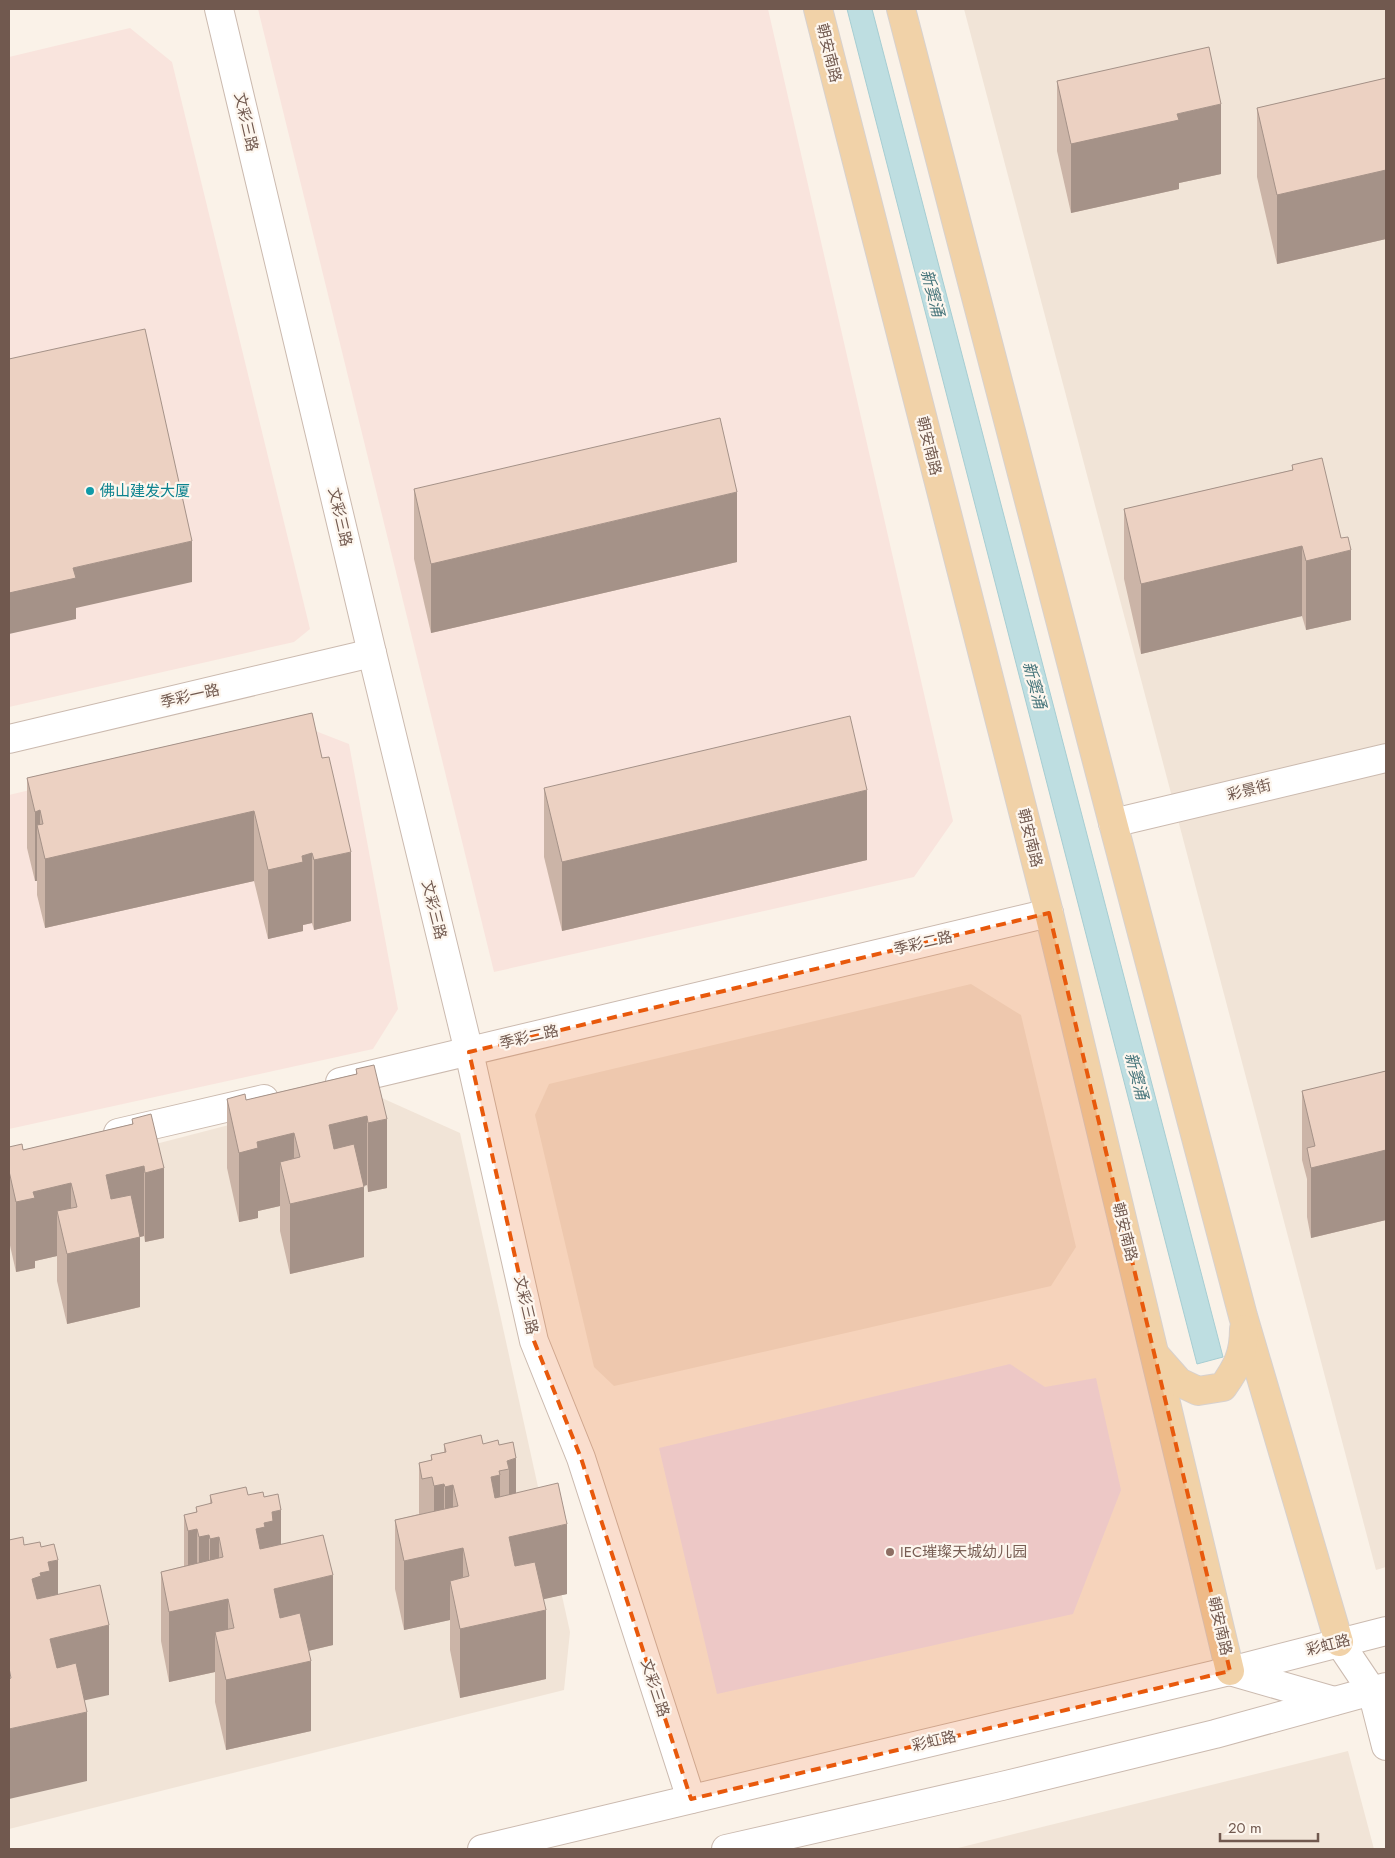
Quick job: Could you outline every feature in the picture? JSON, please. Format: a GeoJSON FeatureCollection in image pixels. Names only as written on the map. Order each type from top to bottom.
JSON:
{"type":"FeatureCollection","features":[{"type":"Feature","properties":{"kind":"main road","name":"朝安南路"},"geometry":{"type":"LineString","coordinates":[[818,9],[1049,913],[1230,1670]]}},
{"type":"Feature","properties":{"kind":"main road"},"geometry":{"type":"LineString","coordinates":[[901,9],[1112,823],[1243,1316],[1338,1642]]}},
{"type":"Feature","properties":{"kind":"main road"},"geometry":{"type":"LineString","coordinates":[[1155,1355],[1179,1382],[1198,1391],[1223,1387],[1237,1367],[1244,1346],[1243,1316]]}},
{"type":"Feature","properties":{"kind":"street","name":"文彩三路"},"geometry":{"type":"LineString","coordinates":[[220,9],[372,654],[469,1052],[534,1341],[581,1458],[691,1799]]}},
{"type":"Feature","properties":{"kind":"street","name":"季彩一路"},"geometry":{"type":"LineString","coordinates":[[9,740],[372,654]]}},
{"type":"Feature","properties":{"kind":"street","name":"彩景街"},"geometry":{"type":"LineString","coordinates":[[1112,823],[1386,758]]}},
{"type":"Feature","properties":{"kind":"street","name":"季彩二路"},"geometry":{"type":"LineString","coordinates":[[315,1087],[1049,913]]}},
{"type":"Feature","properties":{"kind":"street"},"geometry":{"type":"LineString","coordinates":[[95,1139],[287,1094]]}},
{"type":"Feature","properties":{"kind":"street","name":"彩虹路"},"geometry":{"type":"LineString","coordinates":[[482,1849],[1230,1670],[1386,1630]]}},
{"type":"Feature","properties":{"kind":"street"},"geometry":{"type":"LineString","coordinates":[[1338,1642],[1379,1689],[1386,1746]]}},
{"type":"Feature","properties":{"kind":"street"},"geometry":{"type":"LineString","coordinates":[[1230,1670],[1334,1701]]}},
{"type":"Feature","properties":{"kind":"street"},"geometry":{"type":"LineString","coordinates":[[726,1849],[1215,1734],[1379,1689]]}},
{"type":"Feature","properties":{"kind":"highlighted area"},"geometry":{"type":"Polygon","coordinates":[[[1049,913],[1230,1671],[691,1799],[581,1458],[534,1341],[469,1052],[1049,913]]]}},
{"type":"Feature","properties":{"kind":"shaded area"},"geometry":{"type":"Polygon","coordinates":[[[258,9],[768,9],[953,821],[914,877],[494,972],[258,9]]]}},
{"type":"Feature","properties":{"kind":"shaded area"},"geometry":{"type":"Polygon","coordinates":[[[964,9],[1386,9],[1386,1567],[1376,1570],[964,9]]]}},
{"type":"Feature","properties":{"kind":"shaded area"},"geometry":{"type":"Polygon","coordinates":[[[130,28],[172,62],[310,629],[294,642],[9,707],[9,57],[130,28]]]}},
{"type":"Feature","properties":{"kind":"shaded area"},"geometry":{"type":"Polygon","coordinates":[[[300,725],[349,744],[398,1009],[373,1049],[9,1129],[9,795],[300,725]]]}},
{"type":"Feature","properties":{"kind":"shaded area"},"geometry":{"type":"Polygon","coordinates":[[[971,984],[1021,1015],[1076,1247],[1051,1286],[614,1386],[594,1367],[535,1115],[549,1084],[971,984]]]}},
{"type":"Feature","properties":{"kind":"shaded area"},"geometry":{"type":"Polygon","coordinates":[[[364,1090],[460,1133],[570,1632],[564,1690],[9,1829],[9,1182],[364,1090]]]}},
{"type":"Feature","properties":{"kind":"shaded area","name":"IEC璀璨天城幼儿园"},"geometry":{"type":"Polygon","coordinates":[[[1010,1364],[1045,1387],[1096,1378],[1121,1490],[1073,1614],[717,1694],[659,1448],[1010,1364]]]}},
{"type":"Feature","properties":{"kind":"shaded area"},"geometry":{"type":"Polygon","coordinates":[[[1348,1751],[1374,1849],[954,1849],[1348,1751]]]}},
{"type":"Feature","properties":{"kind":"water","name":"新窦涌"},"geometry":{"type":"Polygon","coordinates":[[[847,9],[872,9],[1223,1357],[1197,1364],[847,9]]]}},
{"type":"Feature","properties":{"kind":"building"},"geometry":{"type":"Polygon","coordinates":[[[1209,47],[1221,104],[1177,114],[1179,120],[1071,144],[1057,81],[1209,47]]]}},
{"type":"Feature","properties":{"kind":"building"},"geometry":{"type":"Polygon","coordinates":[[[1386,78],[1386,170],[1277,195],[1257,108],[1386,78]]]}},
{"type":"Feature","properties":{"kind":"building","name":"佛山建发大厦"},"geometry":{"type":"Polygon","coordinates":[[[145,329],[192,541],[73,568],[76,578],[9,593],[9,359],[145,329]]]}},
{"type":"Feature","properties":{"kind":"building"},"geometry":{"type":"Polygon","coordinates":[[[720,418],[737,492],[431,564],[414,489],[720,418]]]}},
{"type":"Feature","properties":{"kind":"building"},"geometry":{"type":"Polygon","coordinates":[[[1322,458],[1341,538],[1348,537],[1351,550],[1306,561],[1302,546],[1141,584],[1124,509],[1293,470],[1292,465],[1322,458]]]}},
{"type":"Feature","properties":{"kind":"building"},"geometry":{"type":"Polygon","coordinates":[[[312,713],[322,758],[329,757],[351,852],[314,860],[312,853],[302,856],[303,862],[268,870],[254,811],[45,859],[37,825],[43,824],[40,810],[35,812],[27,778],[312,713]]]}},
{"type":"Feature","properties":{"kind":"building"},"geometry":{"type":"Polygon","coordinates":[[[850,716],[867,790],[562,862],[544,788],[850,716]]]}},
{"type":"Feature","properties":{"kind":"building"},"geometry":{"type":"Polygon","coordinates":[[[374,1065],[387,1119],[368,1123],[367,1116],[329,1125],[334,1149],[354,1144],[364,1187],[290,1204],[280,1162],[300,1157],[294,1133],[257,1142],[258,1148],[239,1153],[227,1099],[245,1094],[246,1100],[357,1074],[356,1069],[374,1065]]]}},
{"type":"Feature","properties":{"kind":"building"},"geometry":{"type":"Polygon","coordinates":[[[1386,1071],[1386,1150],[1311,1168],[1307,1148],[1315,1146],[1302,1091],[1386,1071]]]}},
{"type":"Feature","properties":{"kind":"building"},"geometry":{"type":"Polygon","coordinates":[[[151,1114],[164,1168],[145,1173],[144,1166],[106,1175],[111,1199],[131,1195],[140,1237],[67,1254],[57,1211],[77,1207],[71,1183],[33,1192],[35,1198],[16,1202],[9,1171],[9,1147],[22,1144],[23,1150],[133,1124],[132,1119],[151,1114]]]}},
{"type":"Feature","properties":{"kind":"building"},"geometry":{"type":"Polygon","coordinates":[[[481,1435],[483,1444],[498,1440],[499,1445],[513,1442],[516,1458],[507,1461],[509,1469],[499,1471],[500,1475],[491,1477],[495,1498],[558,1483],[567,1524],[509,1537],[515,1566],[535,1562],[546,1610],[460,1629],[450,1581],[469,1576],[463,1548],[404,1561],[395,1520],[458,1506],[453,1485],[445,1487],[444,1484],[434,1486],[432,1477],[422,1479],[419,1463],[432,1460],[431,1455],[446,1452],[444,1444],[481,1435]]]}},
{"type":"Feature","properties":{"kind":"building"},"geometry":{"type":"Polygon","coordinates":[[[246,1487],[248,1495],[263,1492],[264,1497],[278,1494],[281,1510],[272,1512],[273,1521],[264,1523],[265,1527],[256,1529],[260,1549],[323,1535],[333,1575],[274,1589],[280,1618],[300,1613],[311,1661],[226,1680],[215,1632],[234,1628],[228,1599],[169,1612],[161,1572],[223,1557],[219,1537],[210,1539],[209,1535],[199,1537],[197,1529],[188,1531],[184,1515],[197,1512],[196,1507],[212,1503],[210,1495],[246,1487]]]}},
{"type":"Feature","properties":{"kind":"building"},"geometry":{"type":"Polygon","coordinates":[[[23,1537],[24,1545],[40,1542],[41,1547],[54,1544],[58,1560],[48,1562],[50,1571],[40,1573],[41,1576],[32,1579],[37,1599],[100,1585],[109,1625],[50,1639],[57,1668],[76,1663],[87,1712],[9,1729],[9,1679],[11,1678],[9,1668],[9,1540],[23,1537]]]}},
{"type":"Feature","properties":{"kind":"place","name":"佛山建发大厦"},"geometry":{"type":"Point","coordinates":[90,491]}},
{"type":"Feature","properties":{"kind":"place","name":"IEC璀璨天城幼儿园"},"geometry":{"type":"Point","coordinates":[890,1552]}}]}
